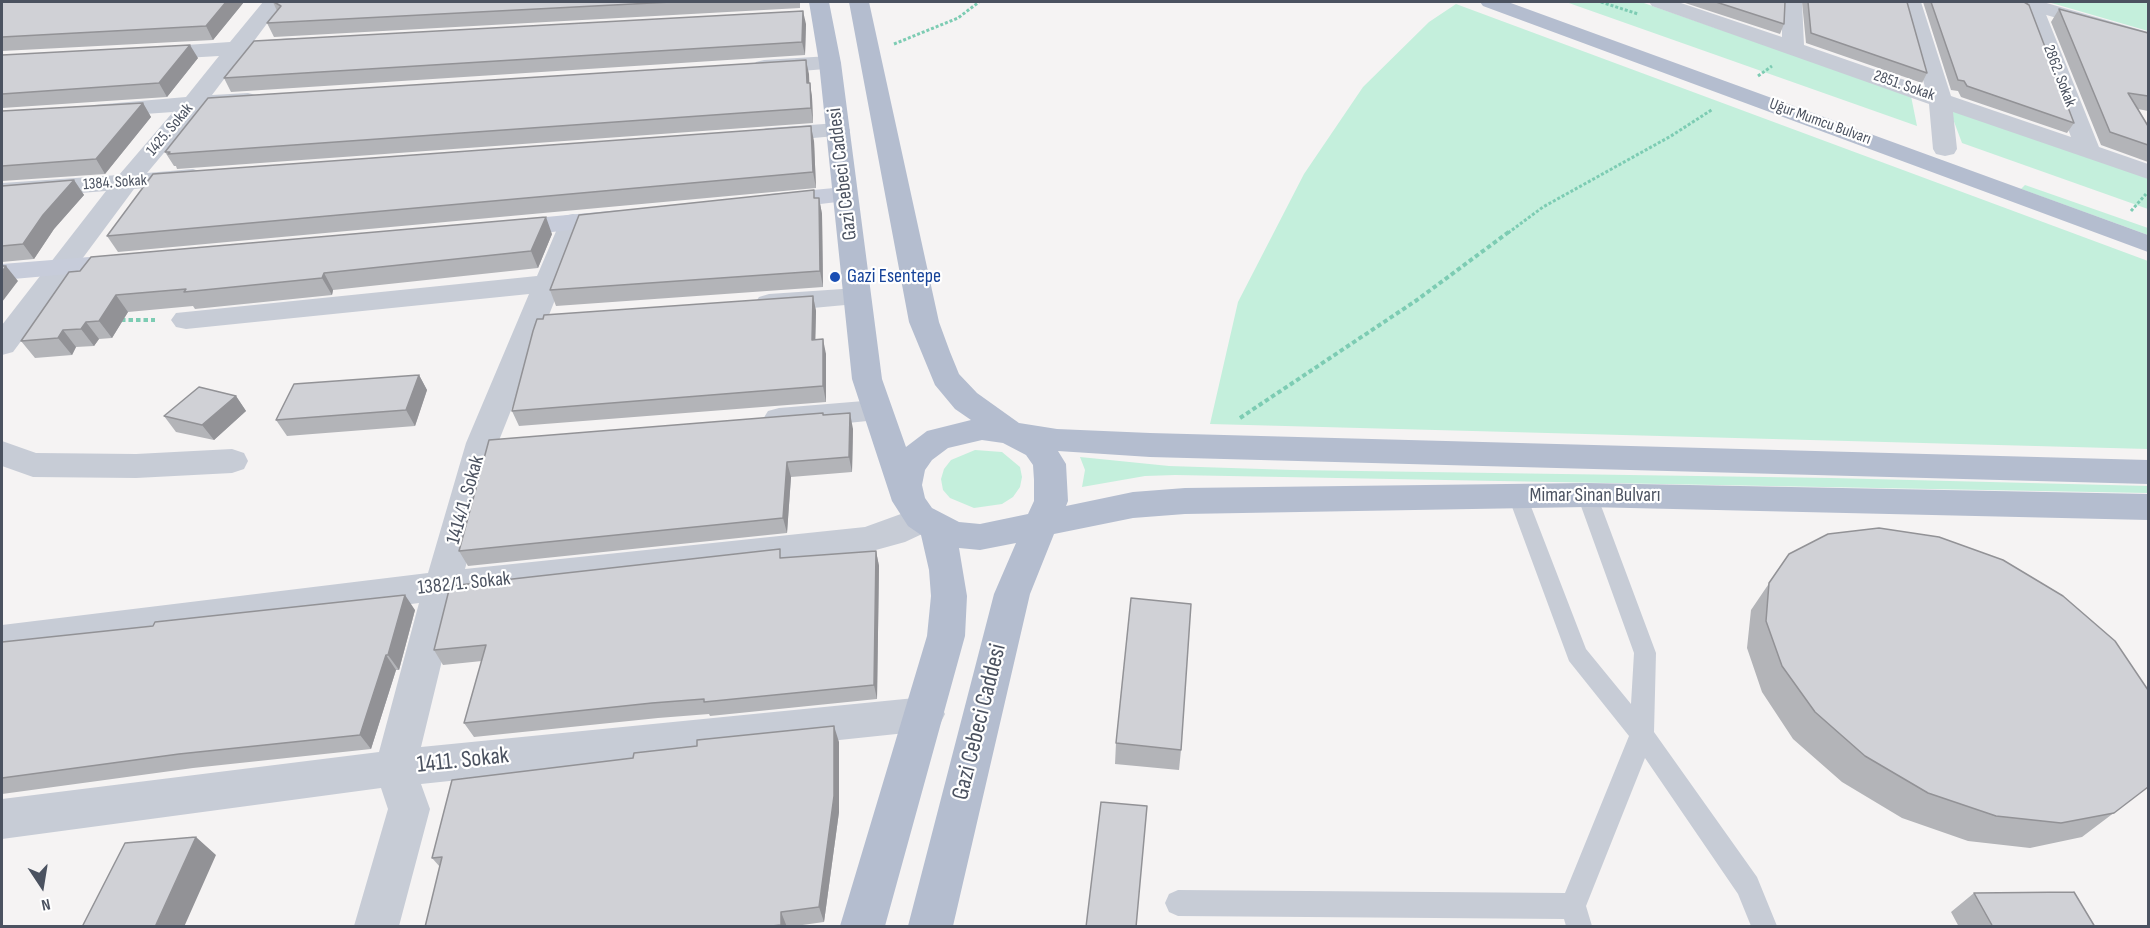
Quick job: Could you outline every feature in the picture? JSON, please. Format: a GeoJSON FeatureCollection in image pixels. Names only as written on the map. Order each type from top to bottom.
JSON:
{"type":"FeatureCollection","features":[{"type":"Feature","properties":{"kind":"main road"},"geometry":{"type":"LineString","coordinates":[[859,2],[924,322],[935,352],[946,378],[966,401],[1012,434],[1038,447],[1049,464],[1052,501],[1043,522],[980,537],[958,535],[930,523],[909,501],[905,485],[909,468],[920,452],[938,439],[982,429],[1012,434],[1069,440],[1198,445],[2148,472]]}},
{"type":"Feature","properties":{"kind":"main road","name":"Uğur Mumcu Bulvarı"},"geometry":{"type":"LineString","coordinates":[[1490,2],[2148,244]]}},
{"type":"Feature","properties":{"kind":"main road","name":"Uğur Mumcu Bulvarı"},"geometry":{"type":"LineString","coordinates":[[1534,2],[2134,215]]}},
{"type":"Feature","properties":{"kind":"main road","name":"Gazi Cebeci Caddesi"},"geometry":{"type":"LineString","coordinates":[[812,11],[830,63],[867,379],[876,411],[905,485]]}},
{"type":"Feature","properties":{"kind":"main road"},"geometry":{"type":"LineString","coordinates":[[751,204],[845,195]]}},
{"type":"Feature","properties":{"kind":"main road"},"geometry":{"type":"LineString","coordinates":[[480,231],[644,215]]}},
{"type":"Feature","properties":{"kind":"main road"},"geometry":{"type":"LineString","coordinates":[[2,272],[153,260]]}},
{"type":"Feature","properties":{"kind":"main road","name":"Mimar Sinan Bulvarı"},"geometry":{"type":"LineString","coordinates":[[1043,522],[1133,505],[1185,501],[1518,495],[2148,507]]}},
{"type":"Feature","properties":{"kind":"main road","name":"Gazi Cebeci Caddesi"},"geometry":{"type":"LineString","coordinates":[[930,927],[1012,594],[1043,522]]}},
{"type":"Feature","properties":{"kind":"main road"},"geometry":{"type":"LineString","coordinates":[[862,927],[946,636],[949,596],[947,570],[930,523]]}},
{"type":"Feature","properties":{"kind":"street","name":"1425. Sokak"},"geometry":{"type":"LineString","coordinates":[[2,345],[126,182],[193,104],[273,2]]}},
{"type":"Feature","properties":{"kind":"street"},"geometry":{"type":"LineString","coordinates":[[1792,2],[1793,48]]}},
{"type":"Feature","properties":{"kind":"street"},"geometry":{"type":"LineString","coordinates":[[1911,2],[1940,99],[1945,149]]}},
{"type":"Feature","properties":{"kind":"street"},"geometry":{"type":"LineString","coordinates":[[2029,2],[2148,39]]}},
{"type":"Feature","properties":{"kind":"street","name":"2862. Sokak"},"geometry":{"type":"LineString","coordinates":[[2029,2],[2088,150]]}},
{"type":"Feature","properties":{"kind":"street","name":"2851. Sokak"},"geometry":{"type":"LineString","coordinates":[[1672,4],[2148,172]]}},
{"type":"Feature","properties":{"kind":"street"},"geometry":{"type":"LineString","coordinates":[[131,53],[308,44]]}},
{"type":"Feature","properties":{"kind":"street"},"geometry":{"type":"LineString","coordinates":[[747,68],[830,63]]}},
{"type":"Feature","properties":{"kind":"street"},"geometry":{"type":"LineString","coordinates":[[85,111],[275,99]]}},
{"type":"Feature","properties":{"kind":"street"},"geometry":{"type":"LineString","coordinates":[[743,136],[838,130]]}},
{"type":"Feature","properties":{"kind":"street","name":"1384. Sokak"},"geometry":{"type":"LineString","coordinates":[[2,191],[221,175]]}},
{"type":"Feature","properties":{"kind":"street","name":"1414/1. Sokak"},"geometry":{"type":"LineString","coordinates":[[395,768],[482,443],[548,318],[549,283],[573,222]]}},
{"type":"Feature","properties":{"kind":"street"},"geometry":{"type":"LineString","coordinates":[[186,320],[549,283]]}},
{"type":"Feature","properties":{"kind":"street"},"geometry":{"type":"LineString","coordinates":[[738,305],[857,297]]}},
{"type":"Feature","properties":{"kind":"street"},"geometry":{"type":"LineString","coordinates":[[745,421],[876,411]]}},
{"type":"Feature","properties":{"kind":"street"},"geometry":{"type":"LineString","coordinates":[[482,443],[518,440]]}},
{"type":"Feature","properties":{"kind":"street"},"geometry":{"type":"LineString","coordinates":[[2,453],[33,465],[136,466],[232,461]]}},
{"type":"Feature","properties":{"kind":"street","name":"1382/1. Sokak"},"geometry":{"type":"LineString","coordinates":[[2,640],[442,586],[865,540],[930,523]]}},
{"type":"Feature","properties":{"kind":"street","name":"1411. Sokak"},"geometry":{"type":"LineString","coordinates":[[2,819],[395,768],[925,714]]}},
{"type":"Feature","properties":{"kind":"street"},"geometry":{"type":"LineString","coordinates":[[377,927],[409,808],[395,768]]}},
{"type":"Feature","properties":{"kind":"lane"},"geometry":{"type":"LineString","coordinates":[[1518,495],[1577,654],[1642,734],[1748,886],[1764,927]]}},
{"type":"Feature","properties":{"kind":"lane"},"geometry":{"type":"LineString","coordinates":[[1178,903],[1576,916],[1642,734],[1645,653],[1587,495]]}},
{"type":"Feature","properties":{"kind":"path"},"geometry":{"type":"LineString","coordinates":[[870,54],[958,18],[979,2]]}},
{"type":"Feature","properties":{"kind":"path"},"geometry":{"type":"LineString","coordinates":[[1198,445],[1417,300],[1543,207],[1671,136],[1738,92]]}},
{"type":"Feature","properties":{"kind":"path"},"geometry":{"type":"LineString","coordinates":[[2134,215],[2148,192]]}},
{"type":"Feature","properties":{"kind":"path"},"geometry":{"type":"LineString","coordinates":[[111,320],[186,320]]}},
{"type":"Feature","properties":{"kind":"green space"},"geometry":{"type":"Polygon","coordinates":[[[1566,2],[1641,2],[1911,96],[1917,126],[1566,2]]]}},
{"type":"Feature","properties":{"kind":"green space"},"geometry":{"type":"Polygon","coordinates":[[[2048,2],[2148,2],[2148,31],[2048,2]]]}},
{"type":"Feature","properties":{"kind":"green space"},"geometry":{"type":"Polygon","coordinates":[[[1456,4],[2148,261],[2148,449],[1210,424],[1238,302],[1304,174],[1363,87],[1429,22],[1456,4]]]}},
{"type":"Feature","properties":{"kind":"green space"},"geometry":{"type":"Polygon","coordinates":[[[1960,109],[2148,177],[2148,209],[1962,143],[1950,111],[1960,109]]]}},
{"type":"Feature","properties":{"kind":"green space"},"geometry":{"type":"Polygon","coordinates":[[[2025,185],[2148,228],[2148,235],[2021,189],[2025,185]]]}},
{"type":"Feature","properties":{"kind":"green space"},"geometry":{"type":"Polygon","coordinates":[[[975,450],[1002,452],[1020,467],[1022,477],[1020,487],[1013,497],[1002,504],[974,508],[950,498],[943,490],[941,479],[944,469],[951,460],[975,450]]]}},
{"type":"Feature","properties":{"kind":"green space"},"geometry":{"type":"Polygon","coordinates":[[[1080,457],[1169,466],[1293,470],[1831,478],[2148,486],[2148,493],[1175,475],[1145,476],[1082,487],[1085,470],[1080,457]]]}},
{"type":"Feature","properties":{"kind":"building"},"geometry":{"type":"Polygon","coordinates":[[[2,2],[226,2],[206,26],[2,37],[2,2]]]}},
{"type":"Feature","properties":{"kind":"building"},"geometry":{"type":"Polygon","coordinates":[[[274,2],[671,2],[267,23],[281,6],[274,2]]]}},
{"type":"Feature","properties":{"kind":"building"},"geometry":{"type":"Polygon","coordinates":[[[1716,2],[1785,2],[1784,24],[1716,2]]]}},
{"type":"Feature","properties":{"kind":"building"},"geometry":{"type":"Polygon","coordinates":[[[1808,2],[1907,2],[1927,73],[1811,33],[1808,2]]]}},
{"type":"Feature","properties":{"kind":"building"},"geometry":{"type":"Polygon","coordinates":[[[1931,2],[2024,2],[2029,5],[2074,123],[1967,86],[1964,81],[1958,80],[1931,2]]]}},
{"type":"Feature","properties":{"kind":"building"},"geometry":{"type":"Polygon","coordinates":[[[2059,9],[2148,33],[2148,96],[2128,93],[2148,126],[2148,145],[2110,132],[2059,9]]]}},
{"type":"Feature","properties":{"kind":"building"},"geometry":{"type":"Polygon","coordinates":[[[803,11],[802,42],[224,78],[254,41],[803,11]]]}},
{"type":"Feature","properties":{"kind":"building"},"geometry":{"type":"Polygon","coordinates":[[[190,45],[159,83],[2,94],[2,55],[190,45]]]}},
{"type":"Feature","properties":{"kind":"building"},"geometry":{"type":"Polygon","coordinates":[[[806,60],[811,108],[168,154],[170,152],[165,152],[208,98],[806,60]]]}},
{"type":"Feature","properties":{"kind":"building"},"geometry":{"type":"Polygon","coordinates":[[[143,103],[96,159],[2,166],[2,111],[143,103]]]}},
{"type":"Feature","properties":{"kind":"building"},"geometry":{"type":"Polygon","coordinates":[[[811,126],[813,172],[107,236],[153,174],[811,126]]]}},
{"type":"Feature","properties":{"kind":"building"},"geometry":{"type":"Polygon","coordinates":[[[74,180],[43,215],[23,244],[2,246],[2,186],[74,180]]]}},
{"type":"Feature","properties":{"kind":"building"},"geometry":{"type":"Polygon","coordinates":[[[814,190],[814,198],[819,198],[820,271],[550,290],[579,215],[814,190]]]}},
{"type":"Feature","properties":{"kind":"building"},"geometry":{"type":"Polygon","coordinates":[[[546,217],[531,251],[324,273],[322,278],[184,292],[186,289],[116,295],[99,321],[86,322],[81,329],[63,330],[58,338],[21,341],[69,272],[80,271],[91,257],[546,217]]]}},
{"type":"Feature","properties":{"kind":"building"},"geometry":{"type":"Polygon","coordinates":[[[813,296],[812,340],[823,339],[823,386],[512,411],[537,319],[543,319],[544,315],[813,296]]]}},
{"type":"Feature","properties":{"kind":"building"},"geometry":{"type":"Polygon","coordinates":[[[419,375],[406,410],[276,420],[294,384],[419,375]]]}},
{"type":"Feature","properties":{"kind":"building"},"geometry":{"type":"Polygon","coordinates":[[[199,387],[236,396],[202,425],[164,416],[199,387]]]}},
{"type":"Feature","properties":{"kind":"building"},"geometry":{"type":"Polygon","coordinates":[[[823,413],[823,415],[850,413],[849,457],[787,462],[783,518],[459,551],[489,440],[823,413]]]}},
{"type":"Feature","properties":{"kind":"building"},"geometry":{"type":"Polygon","coordinates":[[[1879,528],[1939,537],[2003,560],[2063,596],[2115,641],[2148,690],[2148,787],[2114,813],[2061,823],[1996,816],[1928,793],[1865,756],[1815,712],[1782,666],[1766,621],[1769,583],[1789,554],[1828,534],[1879,528]]]}},
{"type":"Feature","properties":{"kind":"building"},"geometry":{"type":"Polygon","coordinates":[[[780,549],[780,558],[876,551],[874,685],[704,702],[704,699],[652,703],[464,723],[486,645],[434,650],[450,586],[780,549]]]}},
{"type":"Feature","properties":{"kind":"building"},"geometry":{"type":"Polygon","coordinates":[[[405,595],[388,655],[386,655],[360,735],[179,754],[2,778],[2,642],[153,626],[155,622],[405,595]]]}},
{"type":"Feature","properties":{"kind":"building"},"geometry":{"type":"Polygon","coordinates":[[[1131,598],[1191,604],[1181,750],[1116,743],[1131,598]]]}},
{"type":"Feature","properties":{"kind":"building"},"geometry":{"type":"Polygon","coordinates":[[[834,726],[834,796],[819,907],[781,912],[781,925],[762,927],[425,927],[442,857],[432,858],[452,780],[633,758],[634,753],[697,746],[697,740],[834,726]]]}},
{"type":"Feature","properties":{"kind":"building"},"geometry":{"type":"Polygon","coordinates":[[[1101,802],[1147,806],[1136,927],[1086,927],[1101,802]]]}},
{"type":"Feature","properties":{"kind":"building"},"geometry":{"type":"Polygon","coordinates":[[[196,837],[155,927],[82,927],[125,843],[196,837]]]}},
{"type":"Feature","properties":{"kind":"building"},"geometry":{"type":"Polygon","coordinates":[[[2074,892],[2095,927],[1993,927],[1974,893],[2074,892]]]}},
{"type":"Feature","properties":{"kind":"place","name":"Gazi Esentepe"},"geometry":{"type":"Point","coordinates":[835,277]}}]}
